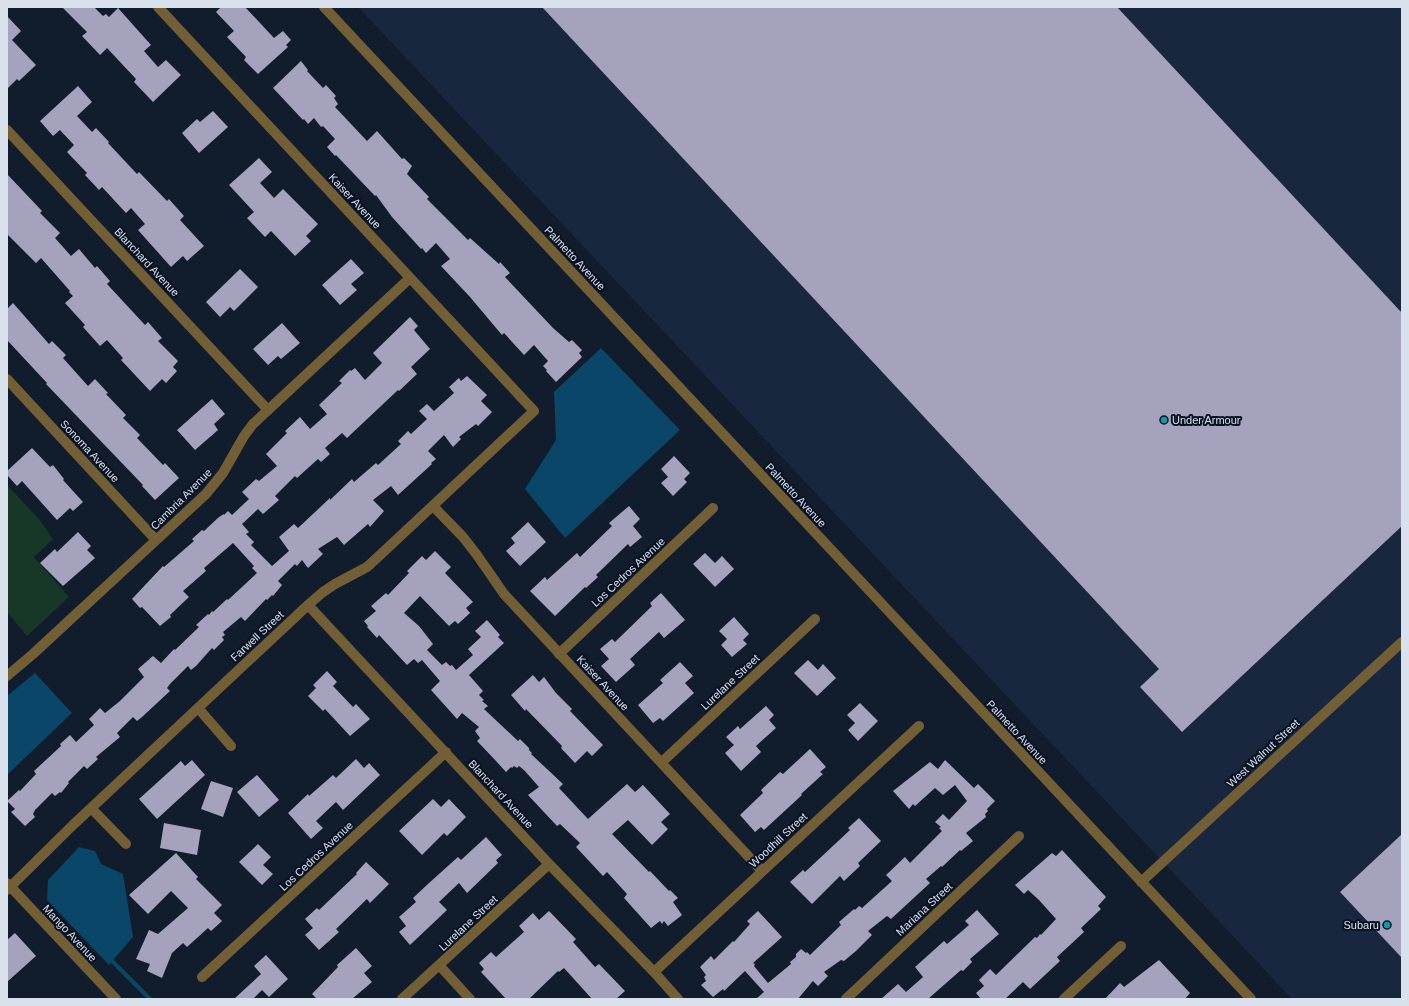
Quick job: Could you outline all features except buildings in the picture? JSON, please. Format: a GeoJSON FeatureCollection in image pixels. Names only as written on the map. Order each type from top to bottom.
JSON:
{"type":"FeatureCollection","features":[{"type":"Feature","properties":{"kind":"street","name":"Kaiser Avenue"},"geometry":{"type":"LineString","coordinates":[[158,7],[534,411]]}},
{"type":"Feature","properties":{"kind":"street","name":"Palmetto Avenue"},"geometry":{"type":"LineString","coordinates":[[324,7],[1250,999]]}},
{"type":"Feature","properties":{"kind":"street","name":"Blanchard Avenue"},"geometry":{"type":"LineString","coordinates":[[7,130],[268,410]]}},
{"type":"Feature","properties":{"kind":"street","name":"Cambria Avenue"},"geometry":{"type":"LineString","coordinates":[[7,676],[33,654],[215,484],[249,430],[268,410],[410,278]]}},
{"type":"Feature","properties":{"kind":"street","name":"Sonoma Avenue"},"geometry":{"type":"LineString","coordinates":[[7,379],[156,540]]}},
{"type":"Feature","properties":{"kind":"street","name":"Farwell Street"},"geometry":{"type":"LineString","coordinates":[[8,887],[308,605],[335,584],[367,567],[534,411]]}},
{"type":"Feature","properties":{"kind":"street","name":"Kaiser Avenue"},"geometry":{"type":"LineString","coordinates":[[433,506],[463,537],[504,594],[662,762],[762,872]]}},
{"type":"Feature","properties":{"kind":"street","name":"Los Cedros Avenue"},"geometry":{"type":"LineString","coordinates":[[559,654],[713,508]]}},
{"type":"Feature","properties":{"kind":"street","name":"Blanchard Avenue"},"geometry":{"type":"LineString","coordinates":[[308,605],[549,864],[654,972],[678,999]]}},
{"type":"Feature","properties":{"kind":"street","name":"Lurelane Street"},"geometry":{"type":"LineString","coordinates":[[662,762],[815,619]]}},
{"type":"Feature","properties":{"kind":"street","name":"West Walnut Street"},"geometry":{"type":"LineString","coordinates":[[1141,882],[1402,642]]}},
{"type":"Feature","properties":{"kind":"street"},"geometry":{"type":"LineString","coordinates":[[198,708],[231,746]]}},
{"type":"Feature","properties":{"kind":"street","name":"Woodhill Street"},"geometry":{"type":"LineString","coordinates":[[654,972],[919,726]]}},
{"type":"Feature","properties":{"kind":"street","name":"Los Cedros Avenue"},"geometry":{"type":"LineString","coordinates":[[202,977],[446,752]]}},
{"type":"Feature","properties":{"kind":"street"},"geometry":{"type":"LineString","coordinates":[[91,808],[126,844]]}},
{"type":"Feature","properties":{"kind":"street","name":"Mariana Street"},"geometry":{"type":"LineString","coordinates":[[846,999],[1019,836]]}},
{"type":"Feature","properties":{"kind":"street","name":"Lurelane Street"},"geometry":{"type":"LineString","coordinates":[[402,999],[549,864]]}},
{"type":"Feature","properties":{"kind":"street","name":"Mango Avenue"},"geometry":{"type":"LineString","coordinates":[[8,887],[116,999]]}},
{"type":"Feature","properties":{"kind":"street"},"geometry":{"type":"LineString","coordinates":[[1064,999],[1121,946]]}},
{"type":"Feature","properties":{"kind":"street"},"geometry":{"type":"LineString","coordinates":[[439,966],[470,999]]}},
{"type":"Feature","properties":{"kind":"shaded area"},"geometry":{"type":"Polygon","coordinates":[[[358,7],[1402,7],[1402,999],[1292,999],[358,7]]]}},
{"type":"Feature","properties":{"kind":"shaded area"},"geometry":{"type":"Polygon","coordinates":[[[601,348],[680,430],[565,538],[525,489],[556,440],[554,392],[601,348]]]}},
{"type":"Feature","properties":{"kind":"shaded area"},"geometry":{"type":"Polygon","coordinates":[[[35,673],[72,713],[7,775],[7,696],[35,673]]]}},
{"type":"Feature","properties":{"kind":"shaded area"},"geometry":{"type":"Polygon","coordinates":[[[79,847],[95,851],[101,864],[123,874],[133,937],[109,965],[47,900],[48,880],[79,847]]]}},
{"type":"Feature","properties":{"kind":"green space"},"geometry":{"type":"Polygon","coordinates":[[[7,485],[38,518],[53,539],[34,557],[69,597],[27,636],[7,612],[7,485]]]}},
{"type":"Feature","properties":{"kind":"waterway"},"geometry":{"type":"LineString","coordinates":[[112,961],[150,999]]}},
{"type":"Feature","properties":{"kind":"place","name":"Under Armour"},"geometry":{"type":"Point","coordinates":[1164,420]}},
{"type":"Feature","properties":{"kind":"place","name":"Subaru"},"geometry":{"type":"Point","coordinates":[1387,925]}}]}
